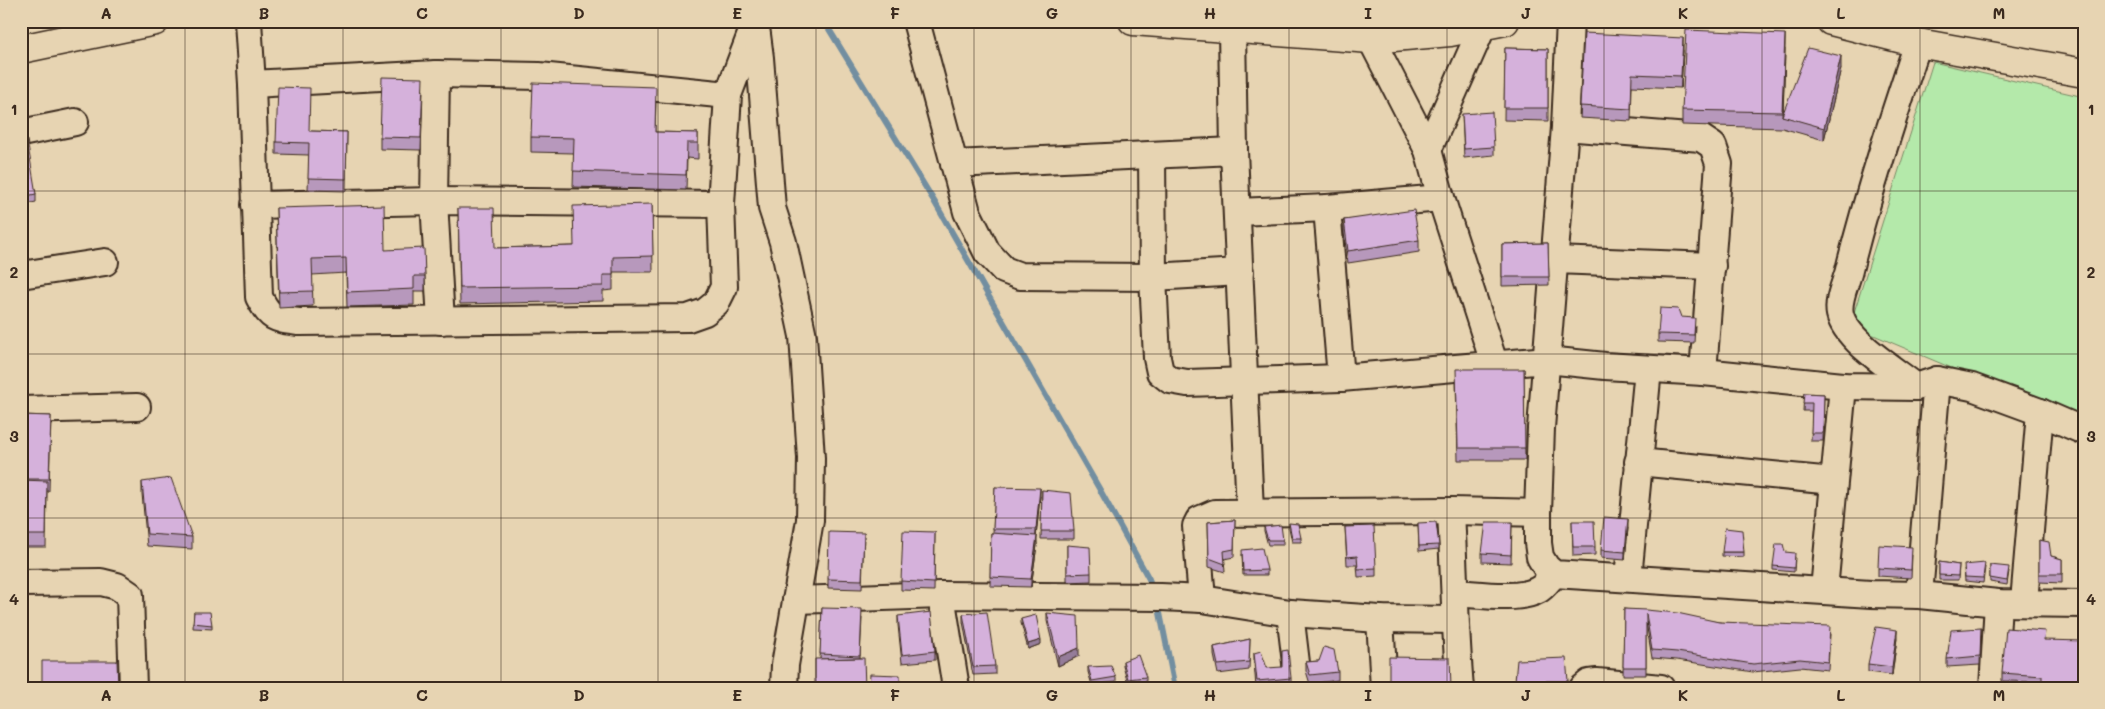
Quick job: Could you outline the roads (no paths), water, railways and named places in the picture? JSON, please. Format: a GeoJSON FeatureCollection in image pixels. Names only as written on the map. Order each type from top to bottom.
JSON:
{"type":"FeatureCollection","features":[{"type":"Feature","properties":{"kind":"street"},"geometry":{"type":"LineString","coordinates":[[21,49],[155,21]]}},
{"type":"Feature","properties":{"kind":"street"},"geometry":{"type":"LineString","coordinates":[[248,21],[259,297],[266,312],[278,319],[299,322],[688,318],[705,312],[716,303],[724,287],[721,204],[728,95],[756,23]]}},
{"type":"Feature","properties":{"kind":"street"},"geometry":{"type":"LineString","coordinates":[[916,21],[967,212],[987,252],[1004,270],[1020,276],[1153,278],[1240,272]]}},
{"type":"Feature","properties":{"kind":"street"},"geometry":{"type":"LineString","coordinates":[[1133,21],[1232,30],[1371,39],[1420,28],[1491,23]]}},
{"type":"Feature","properties":{"kind":"street"},"geometry":{"type":"LineString","coordinates":[[1570,21],[1565,128],[1542,428],[1538,513],[1540,557],[1546,567],[1554,574],[1871,594],[1919,595],[1998,603],[2084,604]]}},
{"type":"Feature","properties":{"kind":"street"},"geometry":{"type":"LineString","coordinates":[[1836,22],[1918,43],[2084,73]]}},
{"type":"Feature","properties":{"kind":"street"},"geometry":{"type":"LineString","coordinates":[[756,23],[772,208],[783,242],[803,336],[809,404],[811,458],[810,520],[785,665],[784,688]]}},
{"type":"Feature","properties":{"kind":"street"},"geometry":{"type":"LineString","coordinates":[[1428,150],[1491,23]]}},
{"type":"Feature","properties":{"kind":"street"},"geometry":{"type":"LineString","coordinates":[[1232,30],[1234,151],[1246,380],[1250,511]]}},
{"type":"Feature","properties":{"kind":"street"},"geometry":{"type":"LineString","coordinates":[[1371,39],[1428,150],[1441,198],[1495,366]]}},
{"type":"Feature","properties":{"kind":"street"},"geometry":{"type":"LineString","coordinates":[[1918,43],[1866,203],[1841,297],[1840,313],[1845,328],[1855,339],[1927,383]]}},
{"type":"Feature","properties":{"kind":"street"},"geometry":{"type":"LineString","coordinates":[[252,84],[436,74],[538,76],[728,95]]}},
{"type":"Feature","properties":{"kind":"street"},"geometry":{"type":"LineString","coordinates":[[436,74],[434,201],[441,321]]}},
{"type":"Feature","properties":{"kind":"street"},"geometry":{"type":"LineString","coordinates":[[21,133],[76,122]]}},
{"type":"Feature","properties":{"kind":"street"},"geometry":{"type":"LineString","coordinates":[[1565,128],[1701,138],[1713,146],[1719,164],[1703,372]]}},
{"type":"Feature","properties":{"kind":"street"},"geometry":{"type":"LineString","coordinates":[[954,164],[1234,151]]}},
{"type":"Feature","properties":{"kind":"street"},"geometry":{"type":"LineString","coordinates":[[1152,155],[1153,278],[1157,358],[1160,372],[1170,380],[1187,383],[1341,378],[1547,360],[1703,372],[1843,386],[1927,383],[1972,387],[2040,412],[2084,431]]}},
{"type":"Feature","properties":{"kind":"street"},"geometry":{"type":"LineString","coordinates":[[1237,212],[1327,208],[1441,198]]}},
{"type":"Feature","properties":{"kind":"street"},"geometry":{"type":"LineString","coordinates":[[255,205],[434,201],[721,204]]}},
{"type":"Feature","properties":{"kind":"street"},"geometry":{"type":"LineString","coordinates":[[1327,208],[1341,378]]}},
{"type":"Feature","properties":{"kind":"street"},"geometry":{"type":"LineString","coordinates":[[1556,260],[1712,266]]}},
{"type":"Feature","properties":{"kind":"street"},"geometry":{"type":"LineString","coordinates":[[21,275],[105,262]]}},
{"type":"Feature","properties":{"kind":"street"},"geometry":{"type":"LineString","coordinates":[[1628,578],[1648,369]]}},
{"type":"Feature","properties":{"kind":"street"},"geometry":{"type":"LineString","coordinates":[[1919,595],[1927,383]]}},
{"type":"Feature","properties":{"kind":"street"},"geometry":{"type":"LineString","coordinates":[[1824,590],[1843,386]]}},
{"type":"Feature","properties":{"kind":"street"},"geometry":{"type":"LineString","coordinates":[[21,410],[137,407]]}},
{"type":"Feature","properties":{"kind":"street"},"geometry":{"type":"LineString","coordinates":[[2024,602],[2040,412]]}},
{"type":"Feature","properties":{"kind":"street"},"geometry":{"type":"LineString","coordinates":[[1638,462],[1833,481]]}},
{"type":"Feature","properties":{"kind":"street"},"geometry":{"type":"LineString","coordinates":[[1202,599],[1196,526],[1199,520],[1215,513],[1250,511],[1451,511],[1538,513]]}},
{"type":"Feature","properties":{"kind":"street"},"geometry":{"type":"LineString","coordinates":[[1451,511],[1455,620],[1460,688]]}},
{"type":"Feature","properties":{"kind":"street"},"geometry":{"type":"LineString","coordinates":[[1455,593],[1514,596],[1531,593],[1540,590],[1554,574]]}},
{"type":"Feature","properties":{"kind":"street"},"geometry":{"type":"LineString","coordinates":[[21,583],[101,582],[117,586],[130,595],[133,688]]}},
{"type":"Feature","properties":{"kind":"street"},"geometry":{"type":"LineString","coordinates":[[796,600],[940,595],[1153,597],[1202,599],[1290,613],[1380,619],[1455,620]]}},
{"type":"Feature","properties":{"kind":"street"},"geometry":{"type":"LineString","coordinates":[[940,595],[956,688]]}},
{"type":"Feature","properties":{"kind":"street"},"geometry":{"type":"LineString","coordinates":[[1993,688],[1998,603]]}},
{"type":"Feature","properties":{"kind":"street"},"geometry":{"type":"LineString","coordinates":[[1290,613],[1298,688]]}},
{"type":"Feature","properties":{"kind":"street"},"geometry":{"type":"LineString","coordinates":[[1380,619],[1384,688]]}},
{"type":"Feature","properties":{"kind":"street"},"geometry":{"type":"LineString","coordinates":[[1583,688],[1589,683],[1597,682],[1662,688]]}},
{"type":"Feature","properties":{"kind":"waterway"},"geometry":{"type":"LineString","coordinates":[[824,21],[934,201],[1100,490],[1149,579],[1154,592]]}},
{"type":"Feature","properties":{"kind":"waterway"},"geometry":{"type":"LineString","coordinates":[[1158,603],[1175,688]]}}]}
